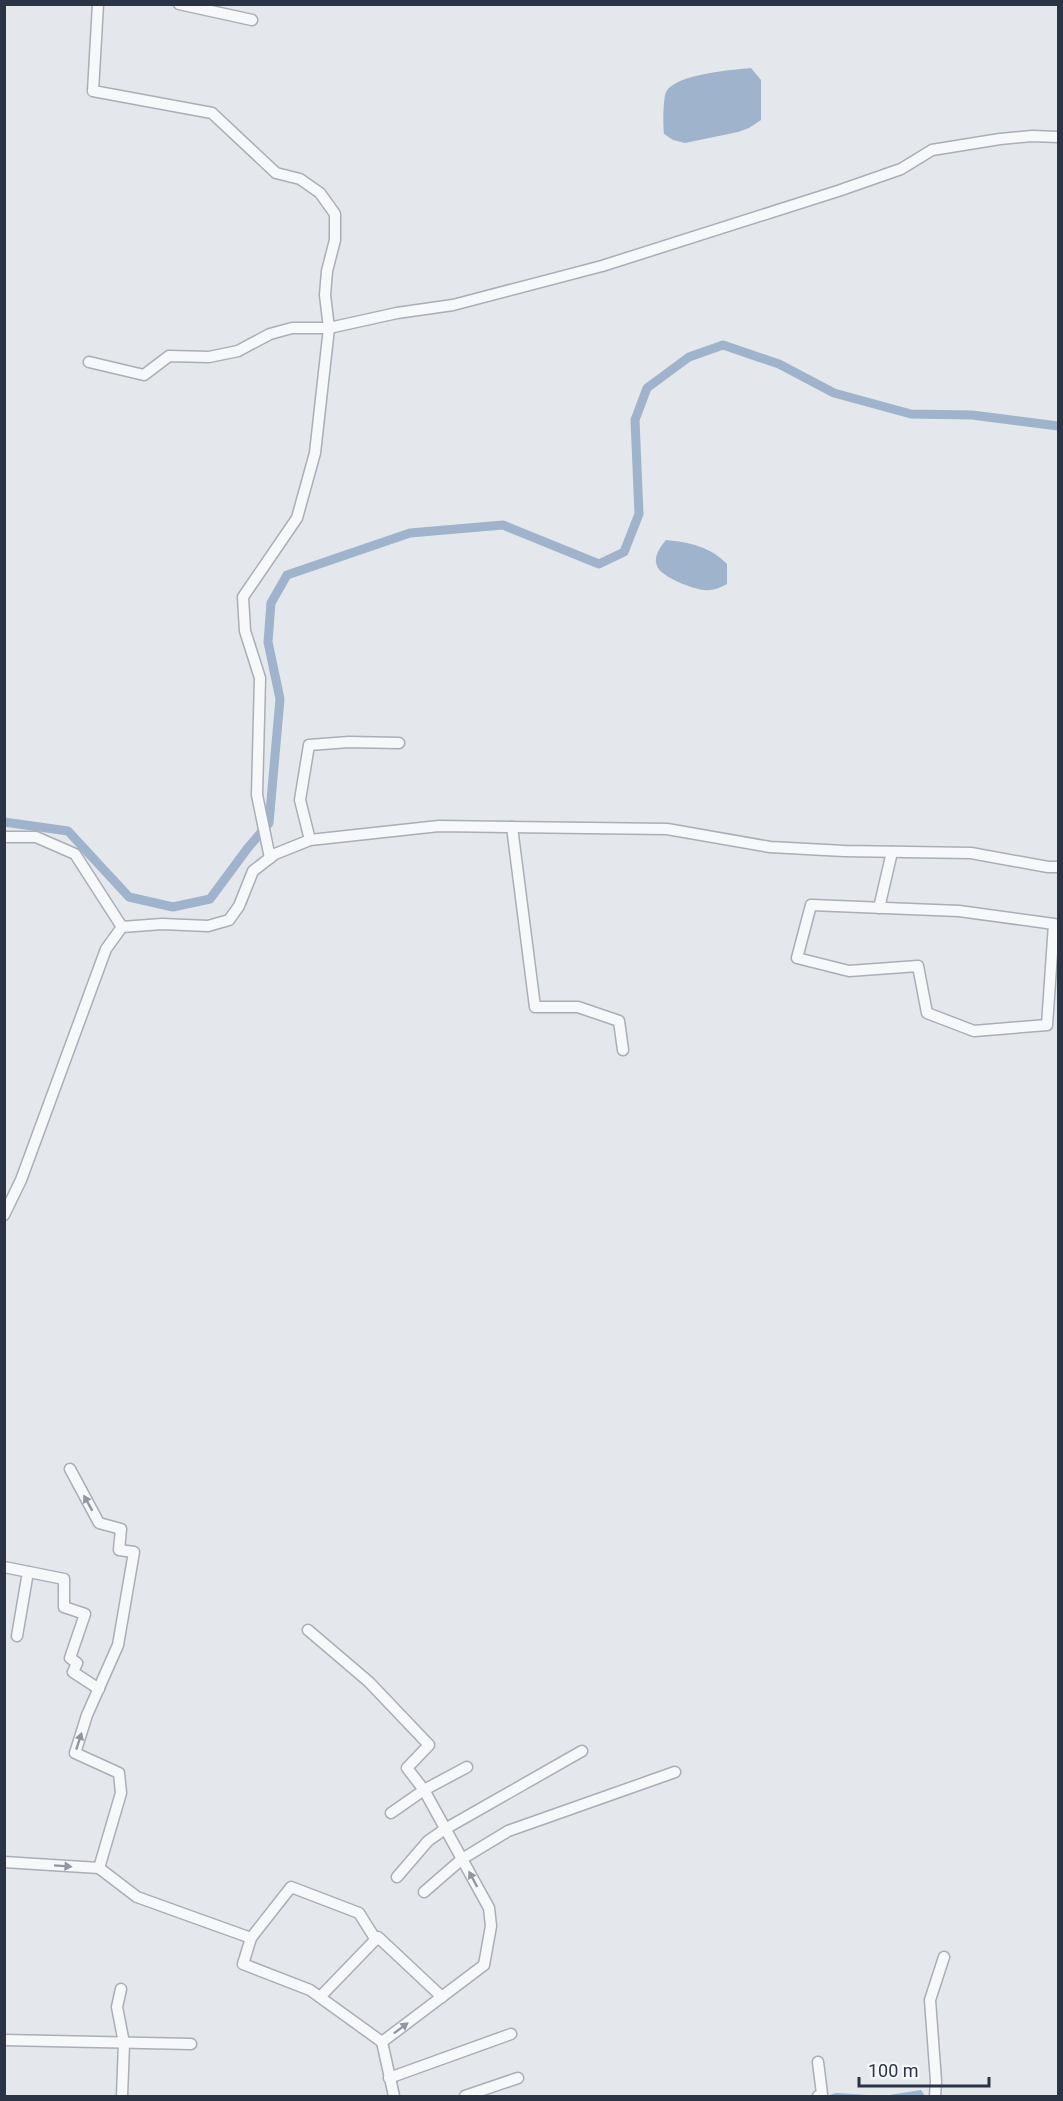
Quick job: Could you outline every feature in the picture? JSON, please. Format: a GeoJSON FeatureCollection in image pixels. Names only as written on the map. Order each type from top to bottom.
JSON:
{"type":"FeatureCollection","features":[{"type":"Feature","properties":{"kind":"street"},"geometry":{"type":"LineString","coordinates":[[98,4],[93,91],[212,113],[276,173],[300,179],[320,193],[334,213],[335,240],[327,271],[325,295],[329,328],[315,453],[297,518],[243,597],[245,631],[260,678],[257,795],[269,855]]}},
{"type":"Feature","properties":{"kind":"street"},"geometry":{"type":"LineString","coordinates":[[179,4],[252,20]]}},
{"type":"Feature","properties":{"kind":"street"},"geometry":{"type":"LineString","coordinates":[[89,362],[144,375],[169,356],[208,357],[238,351],[270,334],[292,328],[329,328],[397,313],[453,305],[622,260],[849,187],[901,169],[932,150],[1000,139],[1032,136],[1059,137]]}},
{"type":"Feature","properties":{"kind":"street"},"geometry":{"type":"LineString","coordinates":[[310,840],[300,800],[309,745],[349,742],[399,743]]}},
{"type":"Feature","properties":{"kind":"street"},"geometry":{"type":"LineString","coordinates":[[4,1215],[21,1180],[106,949],[122,927],[162,924],[208,926],[229,920],[239,906],[253,871],[269,855],[310,840],[439,826],[667,829],[770,847],[971,853],[1059,867]]}},
{"type":"Feature","properties":{"kind":"street"},"geometry":{"type":"LineString","coordinates":[[512,827],[535,1007],[578,1007],[619,1021],[624,1050]]}},
{"type":"Feature","properties":{"kind":"street"},"geometry":{"type":"LineString","coordinates":[[4,837],[36,837],[75,855],[122,927]]}},
{"type":"Feature","properties":{"kind":"street"},"geometry":{"type":"LineString","coordinates":[[879,908],[892,852]]}},
{"type":"Feature","properties":{"kind":"street"},"geometry":{"type":"LineString","coordinates":[[811,905],[879,908],[959,911],[1054,924],[1047,1025],[974,1031],[927,1013],[918,966],[849,971],[796,958],[811,905]]}},
{"type":"Feature","properties":{"kind":"street"},"geometry":{"type":"LineString","coordinates":[[70,1469],[99,1523],[121,1529],[119,1550],[134,1552],[118,1645],[87,1715],[75,1753],[119,1773],[121,1793],[99,1868]]}},
{"type":"Feature","properties":{"kind":"street"},"geometry":{"type":"LineString","coordinates":[[4,1567],[64,1579],[64,1607],[85,1614],[70,1658],[77,1663],[73,1672],[99,1689]]}},
{"type":"Feature","properties":{"kind":"street"},"geometry":{"type":"LineString","coordinates":[[17,1636],[28,1572]]}},
{"type":"Feature","properties":{"kind":"street"},"geometry":{"type":"LineString","coordinates":[[308,1630],[369,1682],[429,1745],[407,1768],[446,1829],[489,1908],[491,1926],[484,1965],[382,2042]]}},
{"type":"Feature","properties":{"kind":"street"},"geometry":{"type":"LineString","coordinates":[[397,1877],[428,1841],[582,1750]]}},
{"type":"Feature","properties":{"kind":"street"},"geometry":{"type":"LineString","coordinates":[[390,1813],[423,1790],[467,1767]]}},
{"type":"Feature","properties":{"kind":"street"},"geometry":{"type":"LineString","coordinates":[[424,1892],[462,1859],[508,1831],[675,1772]]}},
{"type":"Feature","properties":{"kind":"street"},"geometry":{"type":"LineString","coordinates":[[4,1862],[99,1868],[137,1897],[251,1938]]}},
{"type":"Feature","properties":{"kind":"street"},"geometry":{"type":"LineString","coordinates":[[375,1940],[359,1913],[291,1887],[251,1938],[243,1964],[310,1989],[382,2042],[394,2097]]}},
{"type":"Feature","properties":{"kind":"street"},"geometry":{"type":"LineString","coordinates":[[320,1997],[378,1937],[442,1997]]}},
{"type":"Feature","properties":{"kind":"street"},"geometry":{"type":"LineString","coordinates":[[935,2097],[936,2081],[930,2000],[944,1957]]}},
{"type":"Feature","properties":{"kind":"street"},"geometry":{"type":"LineString","coordinates":[[121,1989],[117,2007],[124,2043],[122,2097]]}},
{"type":"Feature","properties":{"kind":"street"},"geometry":{"type":"LineString","coordinates":[[389,2078],[511,2034]]}},
{"type":"Feature","properties":{"kind":"street"},"geometry":{"type":"LineString","coordinates":[[4,2040],[191,2044]]}},
{"type":"Feature","properties":{"kind":"street"},"geometry":{"type":"LineString","coordinates":[[818,2097],[822,2094],[819,2061]]}},
{"type":"Feature","properties":{"kind":"street"},"geometry":{"type":"LineString","coordinates":[[465,2097],[518,2078]]}},
{"type":"Feature","properties":{"kind":"water"},"geometry":{"type":"Polygon","coordinates":[[[751,68],[761,80],[761,120],[738,132],[685,143],[673,140],[664,134],[665,95],[671,86],[705,74],[751,68]]]}},
{"type":"Feature","properties":{"kind":"water"},"geometry":{"type":"Polygon","coordinates":[[[666,540],[699,546],[721,558],[727,564],[727,584],[716,589],[704,590],[685,585],[664,574],[657,566],[656,559],[659,549],[666,540]]]}},
{"type":"Feature","properties":{"kind":"water"},"geometry":{"type":"Polygon","coordinates":[[[921,2090],[925,2096],[883,2096],[921,2090]]]}},
{"type":"Feature","properties":{"kind":"water"},"geometry":{"type":"Polygon","coordinates":[[[836,2093],[883,2096],[827,2096],[836,2093]]]}},
{"type":"Feature","properties":{"kind":"waterway"},"geometry":{"type":"LineString","coordinates":[[4,822],[68,831],[129,897],[173,907],[210,899],[269,823],[280,699],[268,642],[271,603],[287,575],[410,533],[503,525],[599,564],[624,552],[639,514],[635,420],[647,388],[689,357],[723,345],[779,364],[834,393],[911,414],[972,415],[1058,426]]}}]}
